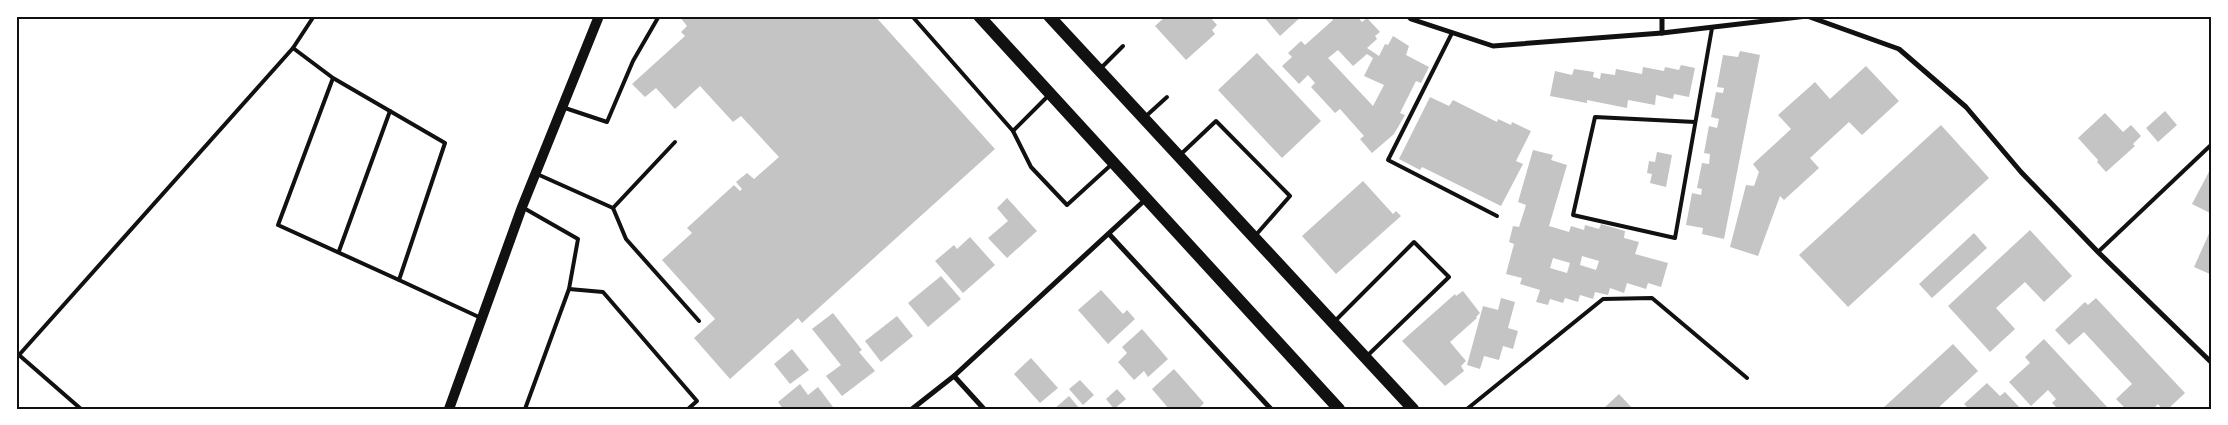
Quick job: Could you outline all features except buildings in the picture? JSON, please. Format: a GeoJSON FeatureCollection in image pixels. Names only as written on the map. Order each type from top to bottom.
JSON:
{"type":"FeatureCollection","features":[{"type":"Feature","properties":{"kind":"main road"},"geometry":{"type":"LineString","coordinates":[[449,409],[535,173],[600,16]]}},
{"type":"Feature","properties":{"kind":"main road"},"geometry":{"type":"LineString","coordinates":[[979,16],[1148,198],[1339,409]]}},
{"type":"Feature","properties":{"kind":"main road"},"geometry":{"type":"LineString","coordinates":[[1048,16],[1413,409]]}},
{"type":"Feature","properties":{"kind":"street"},"geometry":{"type":"LineString","coordinates":[[1408,16],[1411,19],[1493,46],[1662,33],[1807,16],[1899,49],[1966,107],[2021,172],[2098,252],[2212,362]]}},
{"type":"Feature","properties":{"kind":"street"},"geometry":{"type":"LineString","coordinates":[[1662,16],[1662,33]]}},
{"type":"Feature","properties":{"kind":"street"},"geometry":{"type":"LineString","coordinates":[[912,409],[954,376],[1148,198]]}},
{"type":"Feature","properties":{"kind":"street"},"geometry":{"type":"LineString","coordinates":[[1109,234],[1271,409]]}},
{"type":"Feature","properties":{"kind":"street"},"geometry":{"type":"LineString","coordinates":[[954,376],[984,409]]}},
{"type":"Feature","properties":{"kind":"lane"},"geometry":{"type":"LineString","coordinates":[[81,409],[18,355],[293,48],[314,16]]}},
{"type":"Feature","properties":{"kind":"lane"},"geometry":{"type":"LineString","coordinates":[[562,107],[607,122],[633,61],[659,16]]}},
{"type":"Feature","properties":{"kind":"lane"},"geometry":{"type":"LineString","coordinates":[[912,16],[1014,131],[1031,166],[1067,205],[1114,162]]}},
{"type":"Feature","properties":{"kind":"lane"},"geometry":{"type":"LineString","coordinates":[[1695,122],[1595,117],[1573,215],[1675,238],[1712,28]]}},
{"type":"Feature","properties":{"kind":"lane"},"geometry":{"type":"LineString","coordinates":[[1452,33],[1388,160],[1497,216]]}},
{"type":"Feature","properties":{"kind":"lane"},"geometry":{"type":"LineString","coordinates":[[1099,71],[1123,46]]}},
{"type":"Feature","properties":{"kind":"lane"},"geometry":{"type":"LineString","coordinates":[[293,48],[333,78],[445,143],[399,280]]}},
{"type":"Feature","properties":{"kind":"lane"},"geometry":{"type":"LineString","coordinates":[[333,78],[278,225],[339,251],[482,318]]}},
{"type":"Feature","properties":{"kind":"lane"},"geometry":{"type":"LineString","coordinates":[[1014,131],[1050,93]]}},
{"type":"Feature","properties":{"kind":"lane"},"geometry":{"type":"LineString","coordinates":[[1143,119],[1167,96]]}},
{"type":"Feature","properties":{"kind":"lane"},"geometry":{"type":"LineString","coordinates":[[339,251],[390,111]]}},
{"type":"Feature","properties":{"kind":"lane"},"geometry":{"type":"LineString","coordinates":[[1178,157],[1216,121],[1290,196],[1254,238]]}},
{"type":"Feature","properties":{"kind":"lane"},"geometry":{"type":"LineString","coordinates":[[613,208],[675,142]]}},
{"type":"Feature","properties":{"kind":"lane"},"geometry":{"type":"LineString","coordinates":[[2098,252],[2212,144]]}},
{"type":"Feature","properties":{"kind":"lane"},"geometry":{"type":"LineString","coordinates":[[535,173],[613,208],[626,239],[699,321]]}},
{"type":"Feature","properties":{"kind":"lane"},"geometry":{"type":"LineString","coordinates":[[522,207],[578,239],[569,289],[525,409]]}},
{"type":"Feature","properties":{"kind":"lane"},"geometry":{"type":"LineString","coordinates":[[1333,323],[1414,242],[1448,277],[1366,358]]}},
{"type":"Feature","properties":{"kind":"lane"},"geometry":{"type":"LineString","coordinates":[[569,289],[603,292],[697,401],[688,409]]}},
{"type":"Feature","properties":{"kind":"lane"},"geometry":{"type":"LineString","coordinates":[[1467,409],[1603,299],[1652,298],[1746,378]]}}]}
